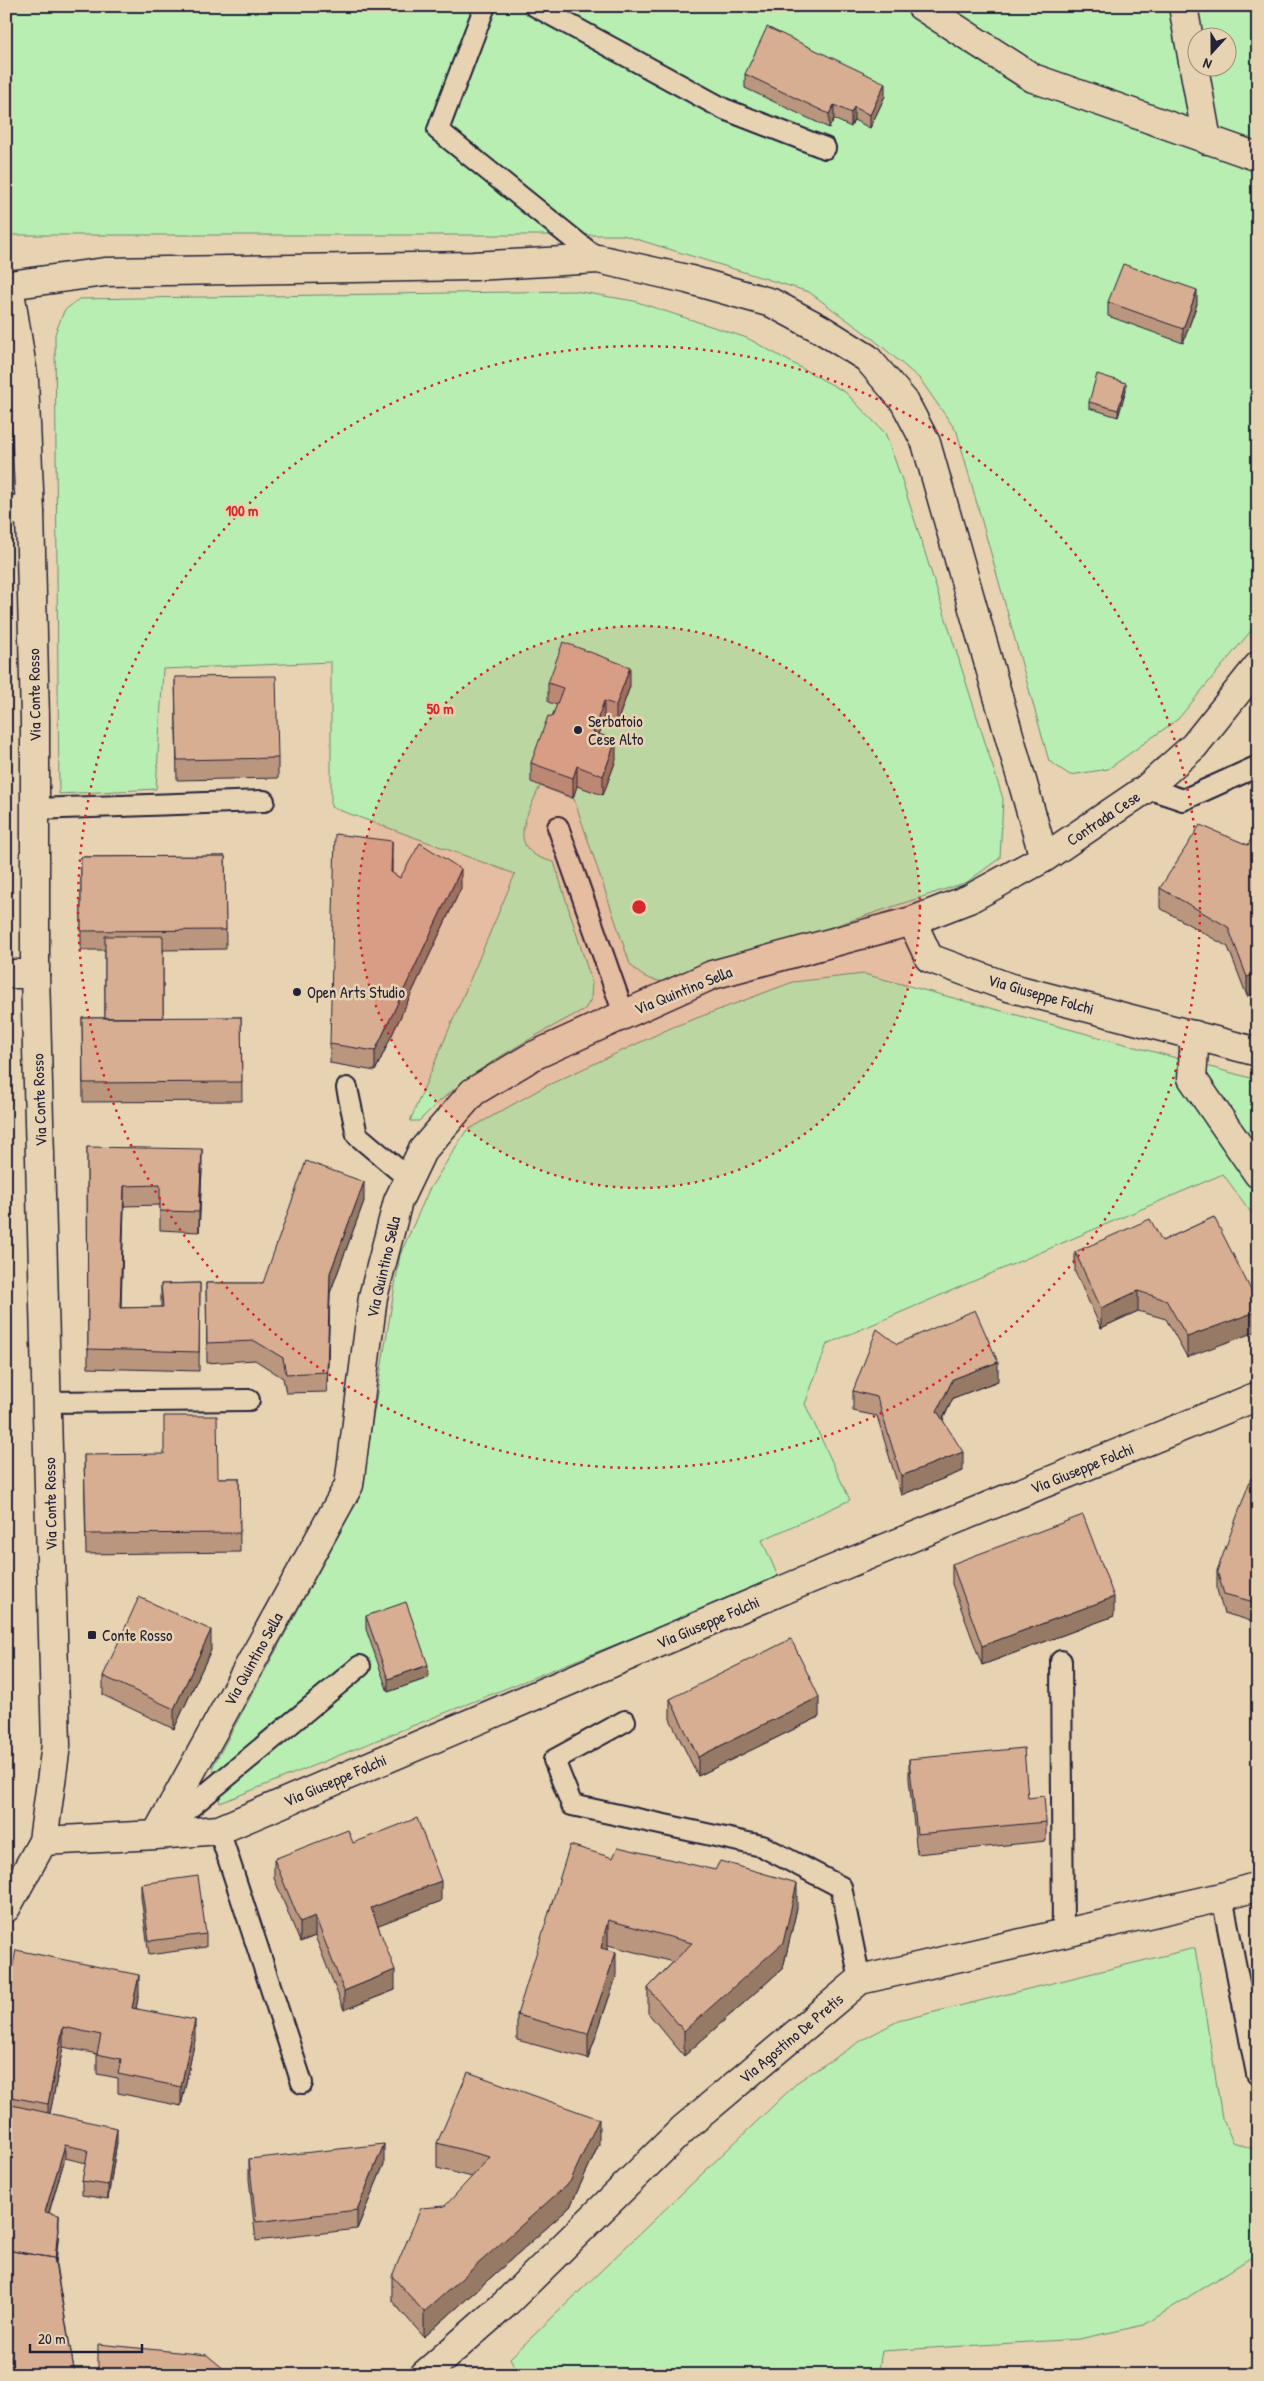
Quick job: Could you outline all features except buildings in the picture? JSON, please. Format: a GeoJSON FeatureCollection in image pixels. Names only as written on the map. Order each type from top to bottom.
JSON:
{"type":"FeatureCollection","features":[{"type":"Feature","properties":{"kind":"street"},"geometry":{"type":"LineString","coordinates":[[921,6],[1033,78],[1258,157]]}},
{"type":"Feature","properties":{"kind":"street"},"geometry":{"type":"LineString","coordinates":[[1183,6],[1207,140]]}},
{"type":"Feature","properties":{"kind":"street"},"geometry":{"type":"LineString","coordinates":[[8,285],[105,272],[474,266],[598,259],[687,278],[772,304],[819,328],[866,358],[904,400],[926,443],[1044,858]]}},
{"type":"Feature","properties":{"kind":"street","name":"Via Conte Rosso"},"geometry":{"type":"LineString","coordinates":[[6,1908],[43,1841],[56,1746],[35,974],[35,810],[18,510],[24,382],[8,285]]}},
{"type":"Feature","properties":{"kind":"street","name":"Contrada Cese"},"geometry":{"type":"LineString","coordinates":[[912,921],[969,899],[1044,858],[1147,788],[1194,746],[1258,666]]}},
{"type":"Feature","properties":{"kind":"street","name":"Via Quintino Sella"},"geometry":{"type":"LineString","coordinates":[[156,1835],[349,1485],[373,1297],[398,1201],[422,1151],[473,1092],[533,1056],[712,975],[912,921]]}},
{"type":"Feature","properties":{"kind":"street","name":"Via Giuseppe Folchi"},"geometry":{"type":"LineString","coordinates":[[912,921],[929,958],[1008,987],[1258,1052]]}},
{"type":"Feature","properties":{"kind":"street"},"geometry":{"type":"LineString","coordinates":[[6,974],[35,974]]}},
{"type":"Feature","properties":{"kind":"street"},"geometry":{"type":"LineString","coordinates":[[1195,1035],[1192,1078],[1258,1174]]}},
{"type":"Feature","properties":{"kind":"street","name":"Via Giuseppe Folchi"},"geometry":{"type":"LineString","coordinates":[[156,1835],[219,1830],[794,1585],[1258,1396]]}},
{"type":"Feature","properties":{"kind":"street"},"geometry":{"type":"LineString","coordinates":[[43,1841],[156,1835]]}},
{"type":"Feature","properties":{"kind":"street","name":"Via Agostino De Pretis"},"geometry":{"type":"LineString","coordinates":[[424,2375],[504,2305],[684,2129],[860,1980],[1258,1886]]}},
{"type":"Feature","properties":{"kind":"lane"},"geometry":{"type":"LineString","coordinates":[[485,6],[438,130],[598,259]]}},
{"type":"Feature","properties":{"kind":"lane"},"geometry":{"type":"LineString","coordinates":[[535,6],[724,109],[825,148]]}},
{"type":"Feature","properties":{"kind":"lane"},"geometry":{"type":"LineString","coordinates":[[1147,788],[1183,800],[1258,766]]}},
{"type":"Feature","properties":{"kind":"lane"},"geometry":{"type":"LineString","coordinates":[[35,810],[264,801]]}},
{"type":"Feature","properties":{"kind":"lane"},"geometry":{"type":"LineString","coordinates":[[558,827],[624,1014]]}},
{"type":"Feature","properties":{"kind":"lane"},"geometry":{"type":"LineString","coordinates":[[347,1088],[358,1135],[409,1179]]}},
{"type":"Feature","properties":{"kind":"lane"},"geometry":{"type":"LineString","coordinates":[[47,1402],[249,1400]]}},
{"type":"Feature","properties":{"kind":"lane"},"geometry":{"type":"LineString","coordinates":[[1061,1661],[1063,1933]]}},
{"type":"Feature","properties":{"kind":"lane"},"geometry":{"type":"LineString","coordinates":[[156,1835],[360,1666]]}},
{"type":"Feature","properties":{"kind":"lane"},"geometry":{"type":"LineString","coordinates":[[626,1721],[554,1760],[572,1805],[762,1846],[841,1887],[860,1980]]}},
{"type":"Feature","properties":{"kind":"lane"},"geometry":{"type":"LineString","coordinates":[[219,1830],[302,2083]]}},
{"type":"Feature","properties":{"kind":"lane"},"geometry":{"type":"LineString","coordinates":[[1222,1896],[1257,2074]]}},
{"type":"Feature","properties":{"kind":"green space"},"geometry":{"type":"Polygon","coordinates":[[[14,6],[1258,6],[1258,618],[1250,632],[1178,719],[1108,769],[1070,775],[1049,761],[957,432],[920,379],[872,338],[809,292],[623,235],[12,235],[6,233],[6,10],[14,6]]]}},
{"type":"Feature","properties":{"kind":"green space"},"geometry":{"type":"Polygon","coordinates":[[[575,291],[634,301],[747,338],[845,392],[885,433],[901,477],[1003,799],[1000,858],[967,882],[666,982],[650,979],[642,975],[630,964],[574,799],[540,786],[525,821],[524,842],[529,850],[538,857],[554,862],[592,983],[591,999],[585,1009],[519,1045],[477,1072],[437,1103],[419,1121],[410,1121],[515,874],[331,807],[331,662],[163,669],[156,789],[59,794],[55,334],[64,311],[79,299],[575,291]]]}},
{"type":"Feature","properties":{"kind":"green space"},"geometry":{"type":"Polygon","coordinates":[[[864,974],[1258,1080],[1258,1222],[1223,1174],[827,1344],[805,1404],[850,1500],[762,1540],[779,1579],[220,1803],[213,1766],[360,1496],[400,1255],[429,1190],[466,1131],[542,1088],[673,1027],[793,982],[864,974]]]}},
{"type":"Feature","properties":{"kind":"green space"},"geometry":{"type":"Polygon","coordinates":[[[1195,1948],[1222,2118],[1233,2142],[1258,2151],[1258,2253],[1144,2325],[1079,2339],[882,2351],[878,2375],[519,2375],[510,2358],[799,2081],[864,2039],[898,2021],[1195,1948]]]}},
{"type":"Feature","properties":{"kind":"place","name":"Serbatoio Cese Alto"},"geometry":{"type":"Point","coordinates":[578,730]}},
{"type":"Feature","properties":{"kind":"place","name":"Open Arts Studio"},"geometry":{"type":"Point","coordinates":[297,992]}},
{"type":"Feature","properties":{"kind":"place","name":"Conte Rosso"},"geometry":{"type":"Point","coordinates":[92,1635]}}]}
